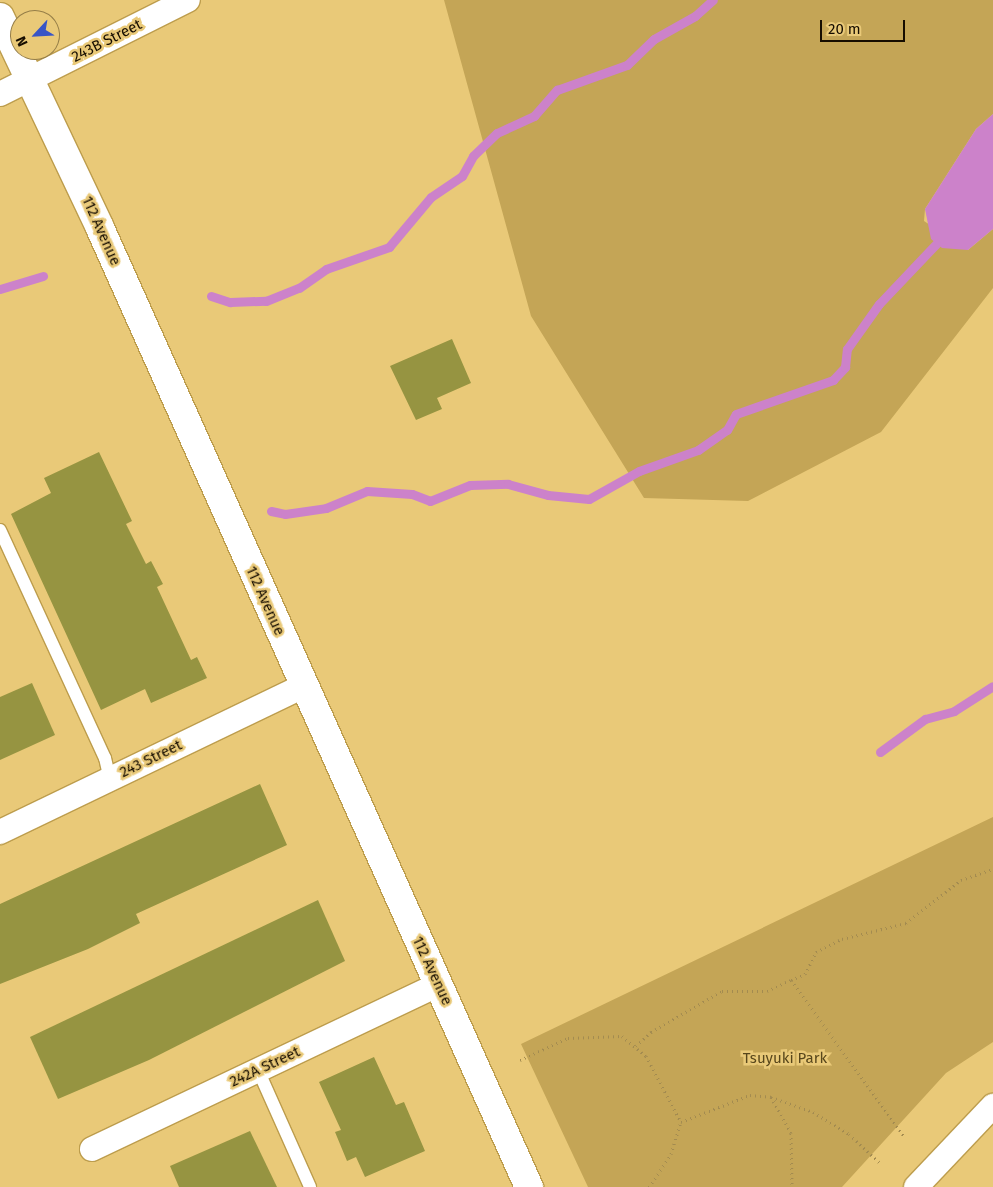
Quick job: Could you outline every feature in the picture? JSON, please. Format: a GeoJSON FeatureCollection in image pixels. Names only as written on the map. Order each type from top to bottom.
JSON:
{"type":"FeatureCollection","features":[{"type":"Feature","properties":{"kind":"main road","name":"112 Avenue"},"geometry":{"type":"LineString","coordinates":[[0,16],[31,80],[529,1187]]}},
{"type":"Feature","properties":{"kind":"street","name":"243B Street"},"geometry":{"type":"LineString","coordinates":[[0,94],[188,0]]}},
{"type":"Feature","properties":{"kind":"street","name":"243 Street"},"geometry":{"type":"LineString","coordinates":[[0,832],[303,686]]}},
{"type":"Feature","properties":{"kind":"street","name":"242A Street"},"geometry":{"type":"LineString","coordinates":[[92,1149],[438,984]]}},
{"type":"Feature","properties":{"kind":"street"},"geometry":{"type":"LineString","coordinates":[[916,1187],[993,1106]]}},
{"type":"Feature","properties":{"kind":"lane"},"geometry":{"type":"LineString","coordinates":[[0,530],[105,758],[110,779]]}},
{"type":"Feature","properties":{"kind":"lane"},"geometry":{"type":"LineString","coordinates":[[258,1070],[310,1187]]}},
{"type":"Feature","properties":{"kind":"path"},"geometry":{"type":"LineString","coordinates":[[636,1046],[652,1032],[722,991],[767,991],[805,974],[816,952],[842,939],[906,923],[960,880],[993,869]]}},
{"type":"Feature","properties":{"kind":"path"},"geometry":{"type":"LineString","coordinates":[[791,980],[904,1136]]}},
{"type":"Feature","properties":{"kind":"path"},"geometry":{"type":"LineString","coordinates":[[520,1060],[568,1038],[615,1034],[636,1046],[681,1122]]}},
{"type":"Feature","properties":{"kind":"path"},"geometry":{"type":"LineString","coordinates":[[771,1096],[791,1133],[792,1187]]}},
{"type":"Feature","properties":{"kind":"path"},"geometry":{"type":"LineString","coordinates":[[649,1187],[671,1154],[681,1122],[726,1101],[771,1096],[813,1112],[849,1134],[880,1164]]}},
{"type":"Feature","properties":{"kind":"green space"},"geometry":{"type":"Polygon","coordinates":[[[444,0],[993,0],[993,114],[976,129],[925,209],[924,221],[968,250],[993,229],[993,288],[881,432],[748,501],[644,498],[531,316],[444,0]]]}},
{"type":"Feature","properties":{"kind":"green space","name":"Tsuyuki Park"},"geometry":{"type":"Polygon","coordinates":[[[993,817],[993,1042],[946,1073],[842,1187],[588,1187],[521,1044],[993,817]]]}},
{"type":"Feature","properties":{"kind":"shaded area"},"geometry":{"type":"Polygon","coordinates":[[[993,114],[993,229],[968,250],[942,248],[931,239],[925,209],[976,129],[993,114]]]}},
{"type":"Feature","properties":{"kind":"building"},"geometry":{"type":"Polygon","coordinates":[[[452,339],[471,383],[437,398],[442,409],[416,420],[390,366],[452,339]]]}},
{"type":"Feature","properties":{"kind":"building"},"geometry":{"type":"Polygon","coordinates":[[[99,452],[132,521],[126,524],[146,564],[151,561],[163,584],[157,587],[191,660],[197,657],[207,678],[151,703],[145,689],[101,710],[11,514],[51,493],[44,478],[99,452]]]}},
{"type":"Feature","properties":{"kind":"building"},"geometry":{"type":"Polygon","coordinates":[[[32,683],[55,735],[0,760],[0,697],[32,683]]]}},
{"type":"Feature","properties":{"kind":"building"},"geometry":{"type":"Polygon","coordinates":[[[260,784],[287,845],[136,914],[140,923],[88,949],[0,984],[0,904],[260,784]]]}},
{"type":"Feature","properties":{"kind":"building"},"geometry":{"type":"Polygon","coordinates":[[[318,900],[345,961],[149,1060],[58,1099],[30,1037],[318,900]]]}},
{"type":"Feature","properties":{"kind":"building"},"geometry":{"type":"Polygon","coordinates":[[[374,1057],[396,1105],[404,1102],[425,1151],[365,1177],[356,1157],[347,1161],[335,1132],[341,1130],[319,1082],[374,1057]]]}},
{"type":"Feature","properties":{"kind":"building"},"geometry":{"type":"Polygon","coordinates":[[[250,1131],[277,1187],[179,1187],[170,1166],[250,1131]]]}},
{"type":"Feature","properties":{"kind":"waterway"},"geometry":{"type":"LineString","coordinates":[[211,296],[230,302],[266,301],[299,288],[326,269],[389,247],[431,197],[462,176],[473,156],[497,133],[534,116],[557,90],[627,65],[654,39],[695,16],[713,0]]}},
{"type":"Feature","properties":{"kind":"waterway"},"geometry":{"type":"LineString","coordinates":[[271,511],[285,514],[326,508],[367,491],[412,494],[430,501],[470,485],[508,484],[548,495],[589,499],[639,471],[698,450],[727,430],[736,414],[833,380],[845,367],[847,349],[879,304],[936,244]]}},
{"type":"Feature","properties":{"kind":"waterway"},"geometry":{"type":"LineString","coordinates":[[0,289],[43,276]]}},
{"type":"Feature","properties":{"kind":"waterway"},"geometry":{"type":"LineString","coordinates":[[880,752],[925,719],[954,711],[993,686]]}}]}
